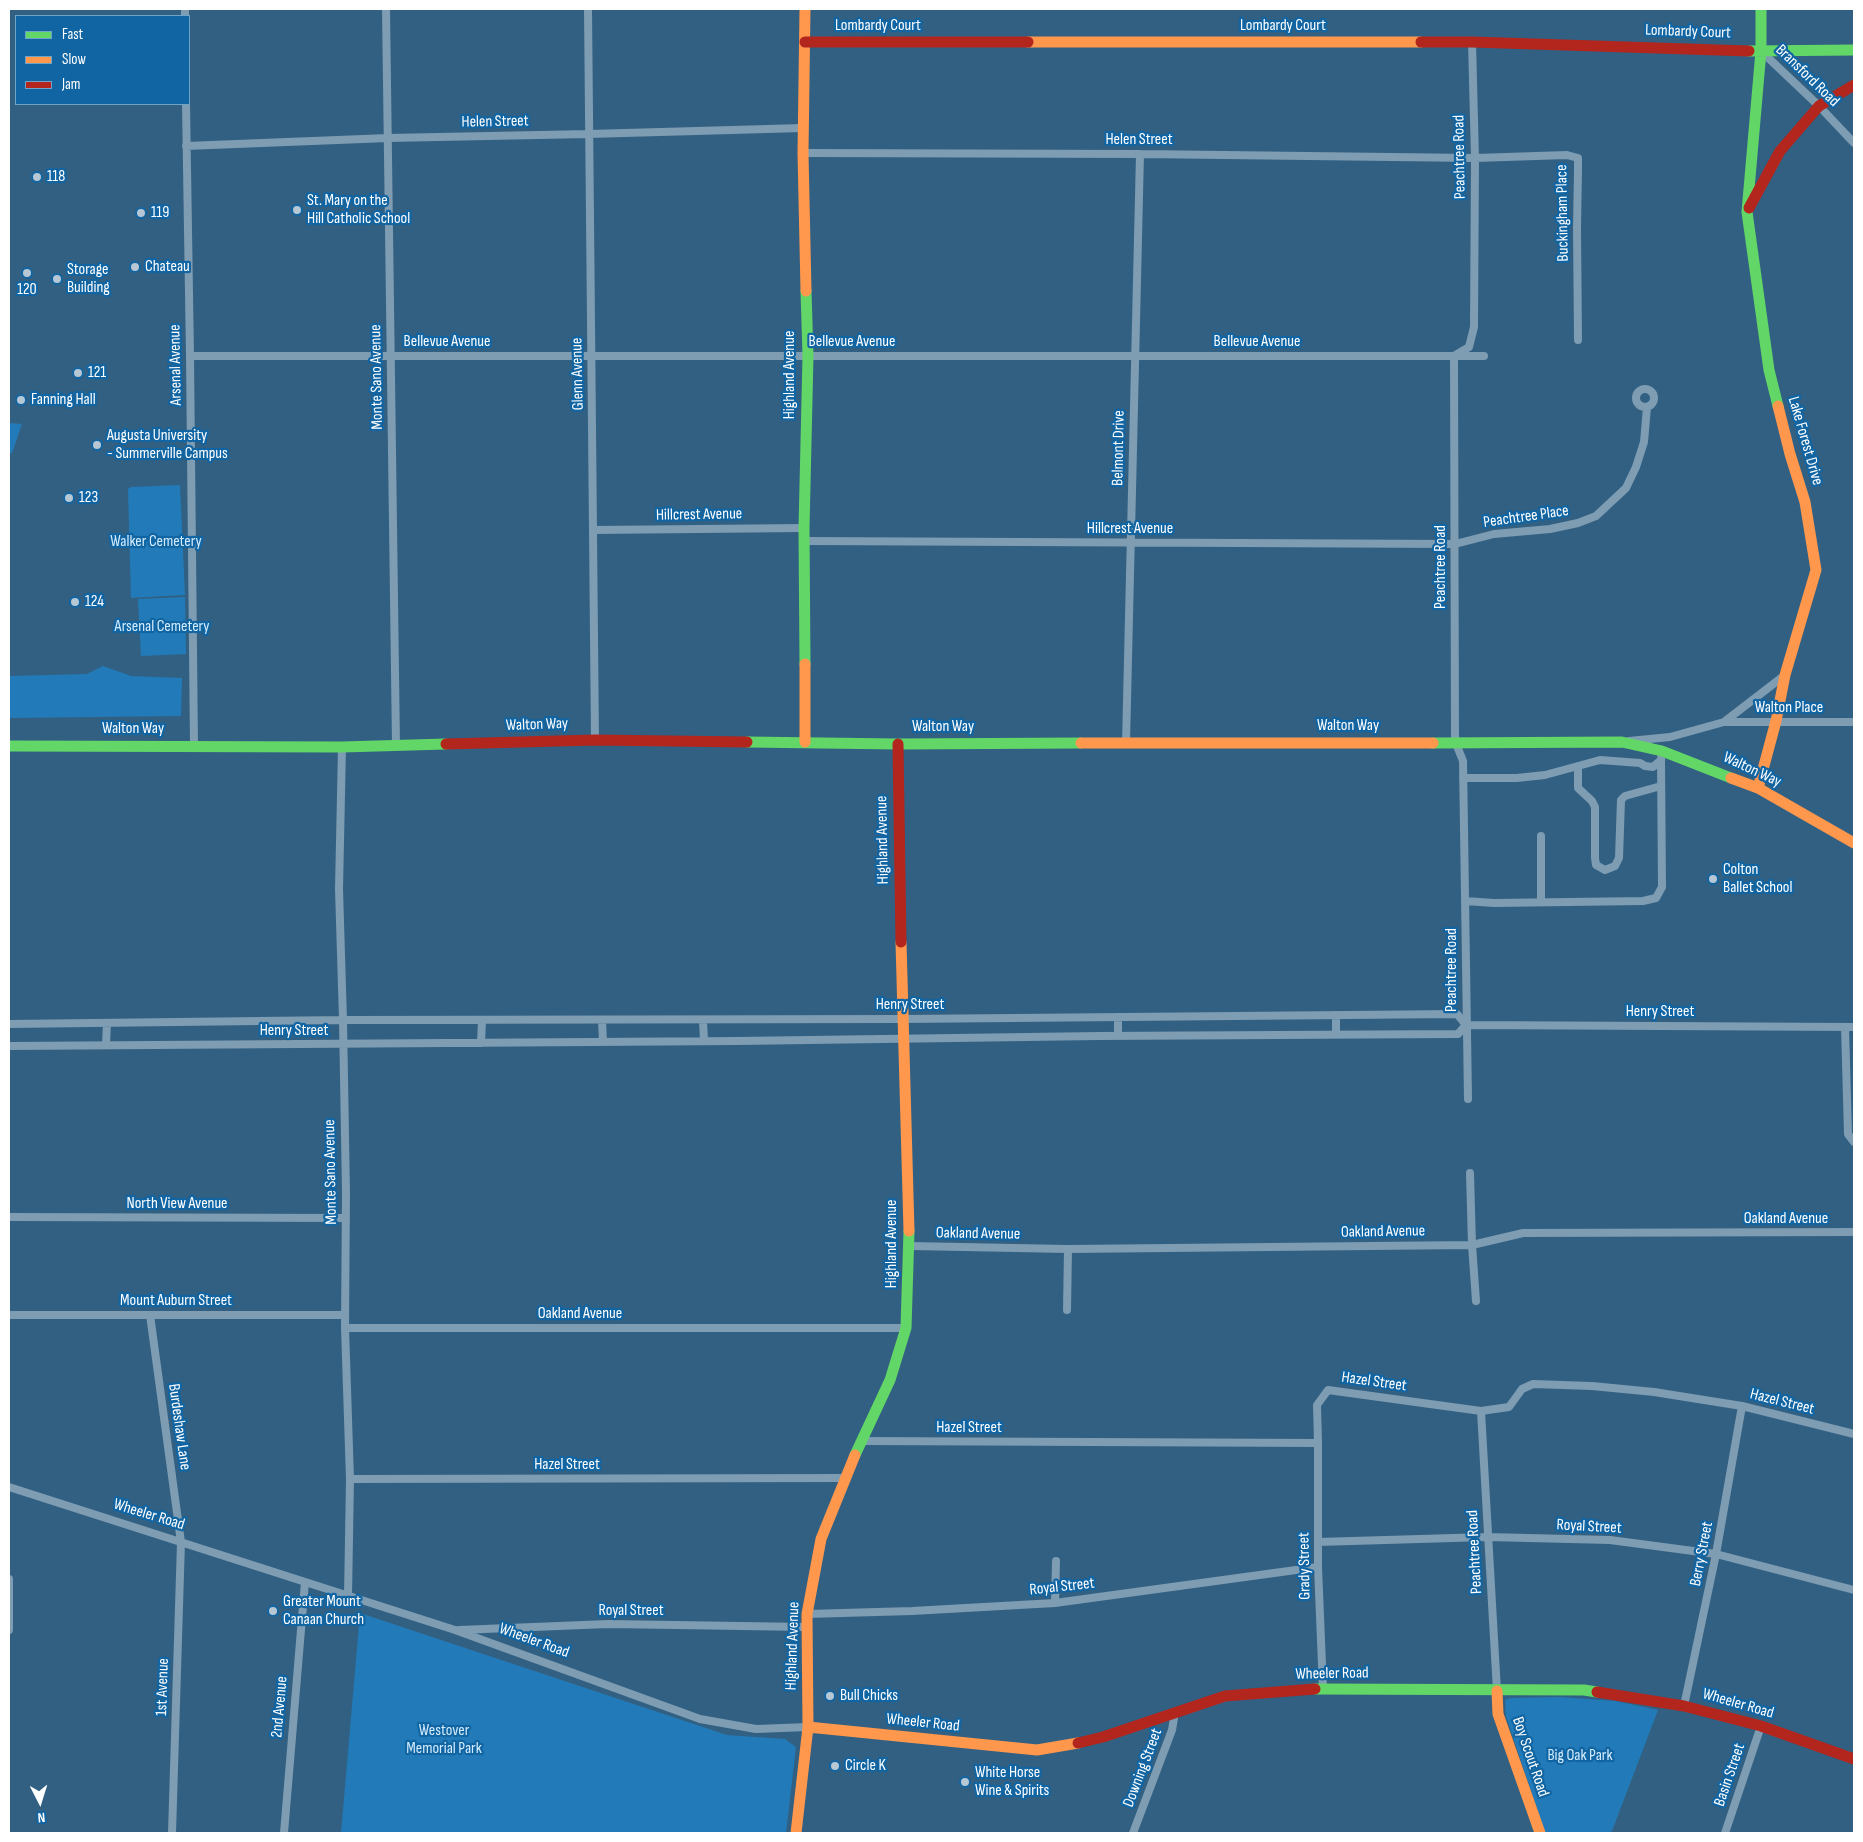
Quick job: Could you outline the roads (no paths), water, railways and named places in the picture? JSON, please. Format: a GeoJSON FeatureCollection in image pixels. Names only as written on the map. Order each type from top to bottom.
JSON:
{"type":"FeatureCollection","features":[{"type":"Feature","properties":{"kind":"main road","name":"Highland Avenue"},"geometry":{"type":"LineString","coordinates":[[805,9],[803,152],[808,356],[804,528],[806,541],[805,742]]}},
{"type":"Feature","properties":{"kind":"main road","name":"Lake Forest Drive"},"geometry":{"type":"LineString","coordinates":[[1758,788],[1776,721],[1785,675],[1816,570],[1805,502],[1790,454],[1769,370],[1747,212],[1761,51],[1761,9]]}},
{"type":"Feature","properties":{"kind":"main road","name":"Lombardy Court"},"geometry":{"type":"LineString","coordinates":[[805,42],[1472,42],[1761,51]]}},
{"type":"Feature","properties":{"kind":"main road"},"geometry":{"type":"LineString","coordinates":[[1761,51],[1854,50]]}},
{"type":"Feature","properties":{"kind":"main road"},"geometry":{"type":"LineString","coordinates":[[1747,212],[1780,151],[1819,106],[1854,86]]}},
{"type":"Feature","properties":{"kind":"main road","name":"Walton Way"},"geometry":{"type":"LineString","coordinates":[[9,746],[342,747],[595,740],[898,744],[1622,742],[1758,788],[1854,842]]}},
{"type":"Feature","properties":{"kind":"main road","name":"Highland Avenue"},"geometry":{"type":"LineString","coordinates":[[796,1833],[808,1727],[807,1614],[821,1539],[861,1441],[890,1380],[906,1328],[910,1246],[902,1039],[898,744]]}},
{"type":"Feature","properties":{"kind":"main road","name":"Wheeler Road"},"geometry":{"type":"LineString","coordinates":[[808,1727],[1032,1750],[1063,1748],[1103,1737],[1225,1696],[1323,1689],[1584,1690],[1684,1706],[1761,1726],[1854,1759]]}},
{"type":"Feature","properties":{"kind":"main road","name":"Boy Scout Road"},"geometry":{"type":"LineString","coordinates":[[1497,1691],[1498,1714],[1540,1833]]}},
{"type":"Feature","properties":{"kind":"street","name":"Monte Sano Avenue"},"geometry":{"type":"LineString","coordinates":[[386,9],[396,745]]}},
{"type":"Feature","properties":{"kind":"street","name":"Glenn Avenue"},"geometry":{"type":"LineString","coordinates":[[588,9],[595,740]]}},
{"type":"Feature","properties":{"kind":"street","name":"Peachtree Road"},"geometry":{"type":"LineString","coordinates":[[1468,1099],[1463,761],[1455,741],[1454,356],[1469,347],[1473,338],[1474,327],[1472,42]]}},
{"type":"Feature","properties":{"kind":"street","name":"Bransford Road"},"geometry":{"type":"LineString","coordinates":[[1761,51],[1819,106],[1854,143]]}},
{"type":"Feature","properties":{"kind":"street","name":"Arsenal Avenue"},"geometry":{"type":"LineString","coordinates":[[186,105],[194,746]]}},
{"type":"Feature","properties":{"kind":"street","name":"Helen Street"},"geometry":{"type":"LineString","coordinates":[[186,146],[388,138],[803,128]]}},
{"type":"Feature","properties":{"kind":"street","name":"Helen Street"},"geometry":{"type":"LineString","coordinates":[[803,152],[1474,158]]}},
{"type":"Feature","properties":{"kind":"street","name":"Belmont Drive"},"geometry":{"type":"LineString","coordinates":[[1126,743],[1140,154]]}},
{"type":"Feature","properties":{"kind":"street","name":"Buckingham Place"},"geometry":{"type":"LineString","coordinates":[[1474,158],[1567,155],[1578,158],[1578,340]]}},
{"type":"Feature","properties":{"kind":"street","name":"Bellevue Avenue"},"geometry":{"type":"LineString","coordinates":[[190,356],[1484,356]]}},
{"type":"Feature","properties":{"kind":"street","name":"Peachtree Place"},"geometry":{"type":"LineString","coordinates":[[1455,544],[1494,534],[1550,529],[1578,523],[1596,516],[1626,488],[1636,467],[1644,442],[1647,407]]}},
{"type":"Feature","properties":{"kind":"street","name":"Hillcrest Avenue"},"geometry":{"type":"LineString","coordinates":[[593,530],[804,528]]}},
{"type":"Feature","properties":{"kind":"street","name":"Hillcrest Avenue"},"geometry":{"type":"LineString","coordinates":[[806,541],[1455,544]]}},
{"type":"Feature","properties":{"kind":"street"},"geometry":{"type":"LineString","coordinates":[[1622,742],[1670,736],[1724,722],[1785,675]]}},
{"type":"Feature","properties":{"kind":"street","name":"Walton Place"},"geometry":{"type":"LineString","coordinates":[[1724,722],[1854,722]]}},
{"type":"Feature","properties":{"kind":"street","name":"Monte Sano Avenue"},"geometry":{"type":"LineString","coordinates":[[342,747],[339,889],[346,1218],[344,1328],[350,1479],[348,1597]]}},
{"type":"Feature","properties":{"kind":"street"},"geometry":{"type":"LineString","coordinates":[[1463,778],[1517,778],[1545,775],[1600,760],[1640,763],[1653,767],[1661,756]]}},
{"type":"Feature","properties":{"kind":"street"},"geometry":{"type":"LineString","coordinates":[[1465,901],[1643,901],[1656,898],[1662,887],[1661,756]]}},
{"type":"Feature","properties":{"kind":"street"},"geometry":{"type":"LineString","coordinates":[[1578,766],[1578,788],[1592,801],[1595,808],[1596,865],[1605,870],[1615,866],[1619,858],[1621,800],[1625,796],[1661,786]]}},
{"type":"Feature","properties":{"kind":"street"},"geometry":{"type":"LineString","coordinates":[[1541,836],[1541,902]]}},
{"type":"Feature","properties":{"kind":"street","name":"Henry Street"},"geometry":{"type":"LineString","coordinates":[[9,1024],[343,1020],[902,1019],[1457,1014],[1466,1025]]}},
{"type":"Feature","properties":{"kind":"street"},"geometry":{"type":"LineString","coordinates":[[1336,1015],[1336,1034]]}},
{"type":"Feature","properties":{"kind":"street"},"geometry":{"type":"LineString","coordinates":[[1118,1017],[1118,1036]]}},
{"type":"Feature","properties":{"kind":"street"},"geometry":{"type":"LineString","coordinates":[[481,1043],[482,1020]]}},
{"type":"Feature","properties":{"kind":"street"},"geometry":{"type":"LineString","coordinates":[[602,1020],[603,1042]]}},
{"type":"Feature","properties":{"kind":"street"},"geometry":{"type":"LineString","coordinates":[[703,1020],[704,1041]]}},
{"type":"Feature","properties":{"kind":"street"},"geometry":{"type":"LineString","coordinates":[[106,1045],[107,1023]]}},
{"type":"Feature","properties":{"kind":"street","name":"Henry Street"},"geometry":{"type":"LineString","coordinates":[[9,1046],[1458,1034],[1466,1025],[1854,1027]]}},
{"type":"Feature","properties":{"kind":"street"},"geometry":{"type":"LineString","coordinates":[[1845,1027],[1848,1134],[1854,1142]]}},
{"type":"Feature","properties":{"kind":"street"},"geometry":{"type":"LineString","coordinates":[[1470,1174],[1476,1301]]}},
{"type":"Feature","properties":{"kind":"street","name":"North View Avenue"},"geometry":{"type":"LineString","coordinates":[[9,1217],[346,1218]]}},
{"type":"Feature","properties":{"kind":"street","name":"Oakland Avenue"},"geometry":{"type":"LineString","coordinates":[[910,1246],[1068,1249],[1472,1245],[1523,1233],[1854,1232]]}},
{"type":"Feature","properties":{"kind":"street"},"geometry":{"type":"LineString","coordinates":[[1067,1310],[1068,1249]]}},
{"type":"Feature","properties":{"kind":"street","name":"Mount Auburn Street"},"geometry":{"type":"LineString","coordinates":[[9,1315],[344,1315]]}},
{"type":"Feature","properties":{"kind":"street","name":"Burdeshaw Lane"},"geometry":{"type":"LineString","coordinates":[[150,1315],[181,1542]]}},
{"type":"Feature","properties":{"kind":"street","name":"Oakland Avenue"},"geometry":{"type":"LineString","coordinates":[[344,1328],[906,1328]]}},
{"type":"Feature","properties":{"kind":"street","name":"Hazel Street"},"geometry":{"type":"LineString","coordinates":[[861,1441],[1318,1443],[1317,1405],[1328,1390],[1480,1411],[1509,1407],[1522,1389],[1534,1384],[1592,1386],[1654,1392],[1742,1406],[1854,1434]]}},
{"type":"Feature","properties":{"kind":"street","name":"Berry Street"},"geometry":{"type":"LineString","coordinates":[[1684,1706],[1716,1554],[1742,1406]]}},
{"type":"Feature","properties":{"kind":"street","name":"Peachtree Road"},"geometry":{"type":"LineString","coordinates":[[1480,1411],[1497,1691]]}},
{"type":"Feature","properties":{"kind":"street","name":"Grady Street"},"geometry":{"type":"LineString","coordinates":[[1318,1443],[1318,1567],[1323,1689]]}},
{"type":"Feature","properties":{"kind":"street","name":"Hazel Street"},"geometry":{"type":"LineString","coordinates":[[350,1479],[845,1478]]}},
{"type":"Feature","properties":{"kind":"street","name":"Wheeler Road"},"geometry":{"type":"LineString","coordinates":[[9,1487],[455,1630],[700,1719],[756,1729],[808,1727]]}},
{"type":"Feature","properties":{"kind":"street","name":"Royal Street"},"geometry":{"type":"LineString","coordinates":[[1318,1542],[1487,1537],[1610,1540],[1716,1554],[1854,1590]]}},
{"type":"Feature","properties":{"kind":"street","name":"1st Avenue"},"geometry":{"type":"LineString","coordinates":[[172,1833],[181,1542]]}},
{"type":"Feature","properties":{"kind":"street"},"geometry":{"type":"LineString","coordinates":[[1055,1603],[1056,1561]]}},
{"type":"Feature","properties":{"kind":"street","name":"Royal Street"},"geometry":{"type":"LineString","coordinates":[[807,1614],[912,1611],[1055,1603],[1318,1567]]}},
{"type":"Feature","properties":{"kind":"street"},"geometry":{"type":"LineString","coordinates":[[9,1579],[9,1630]]}},
{"type":"Feature","properties":{"kind":"street","name":"2nd Avenue"},"geometry":{"type":"LineString","coordinates":[[284,1833],[305,1582]]}},
{"type":"Feature","properties":{"kind":"street","name":"Royal Street"},"geometry":{"type":"LineString","coordinates":[[455,1630],[608,1624],[807,1627]]}},
{"type":"Feature","properties":{"kind":"street","name":"Downing Street"},"geometry":{"type":"LineString","coordinates":[[1133,1833],[1172,1730],[1175,1712]]}},
{"type":"Feature","properties":{"kind":"street","name":"Basin Street"},"geometry":{"type":"LineString","coordinates":[[1724,1833],[1761,1726]]}},
{"type":"Feature","properties":{"kind":"place","name":"118"},"geometry":{"type":"Point","coordinates":[37,177]}},
{"type":"Feature","properties":{"kind":"place","name":"St. Mary on the Hill Catholic School"},"geometry":{"type":"Point","coordinates":[297,210]}},
{"type":"Feature","properties":{"kind":"place","name":"119"},"geometry":{"type":"Point","coordinates":[141,213]}},
{"type":"Feature","properties":{"kind":"place","name":"Chateau"},"geometry":{"type":"Point","coordinates":[135,267]}},
{"type":"Feature","properties":{"kind":"place","name":"120"},"geometry":{"type":"Point","coordinates":[27,273]}},
{"type":"Feature","properties":{"kind":"place","name":"Storage Building"},"geometry":{"type":"Point","coordinates":[57,279]}},
{"type":"Feature","properties":{"kind":"place","name":"121"},"geometry":{"type":"Point","coordinates":[78,373]}},
{"type":"Feature","properties":{"kind":"place","name":"Fanning Hall"},"geometry":{"type":"Point","coordinates":[21,400]}},
{"type":"Feature","properties":{"kind":"place","name":"Augusta University - Summerville Campus"},"geometry":{"type":"Point","coordinates":[97,445]}},
{"type":"Feature","properties":{"kind":"place","name":"123"},"geometry":{"type":"Point","coordinates":[69,498]}},
{"type":"Feature","properties":{"kind":"place","name":"124"},"geometry":{"type":"Point","coordinates":[75,602]}},
{"type":"Feature","properties":{"kind":"place","name":"Colton Ballet School"},"geometry":{"type":"Point","coordinates":[1713,879]}},
{"type":"Feature","properties":{"kind":"place","name":"Greater Mount Canaan Church"},"geometry":{"type":"Point","coordinates":[273,1611]}},
{"type":"Feature","properties":{"kind":"place","name":"Bull Chicks"},"geometry":{"type":"Point","coordinates":[830,1696]}},
{"type":"Feature","properties":{"kind":"place","name":"Circle K"},"geometry":{"type":"Point","coordinates":[835,1766]}},
{"type":"Feature","properties":{"kind":"place","name":"White Horse Wine & Spirits"},"geometry":{"type":"Point","coordinates":[965,1782]}},
{"type":"Feature","properties":{"kind":"park label","name":"Walker Cemetery"},"geometry":{"type":"Point","coordinates":[156,542]}},
{"type":"Feature","properties":{"kind":"park label","name":"Arsenal Cemetery"},"geometry":{"type":"Point","coordinates":[162,627]}},
{"type":"Feature","properties":{"kind":"park label","name":"Westover Memorial Park"},"geometry":{"type":"Point","coordinates":[444,1740]}},
{"type":"Feature","properties":{"kind":"park label","name":"Big Oak Park"},"geometry":{"type":"Point","coordinates":[1580,1756]}}]}
